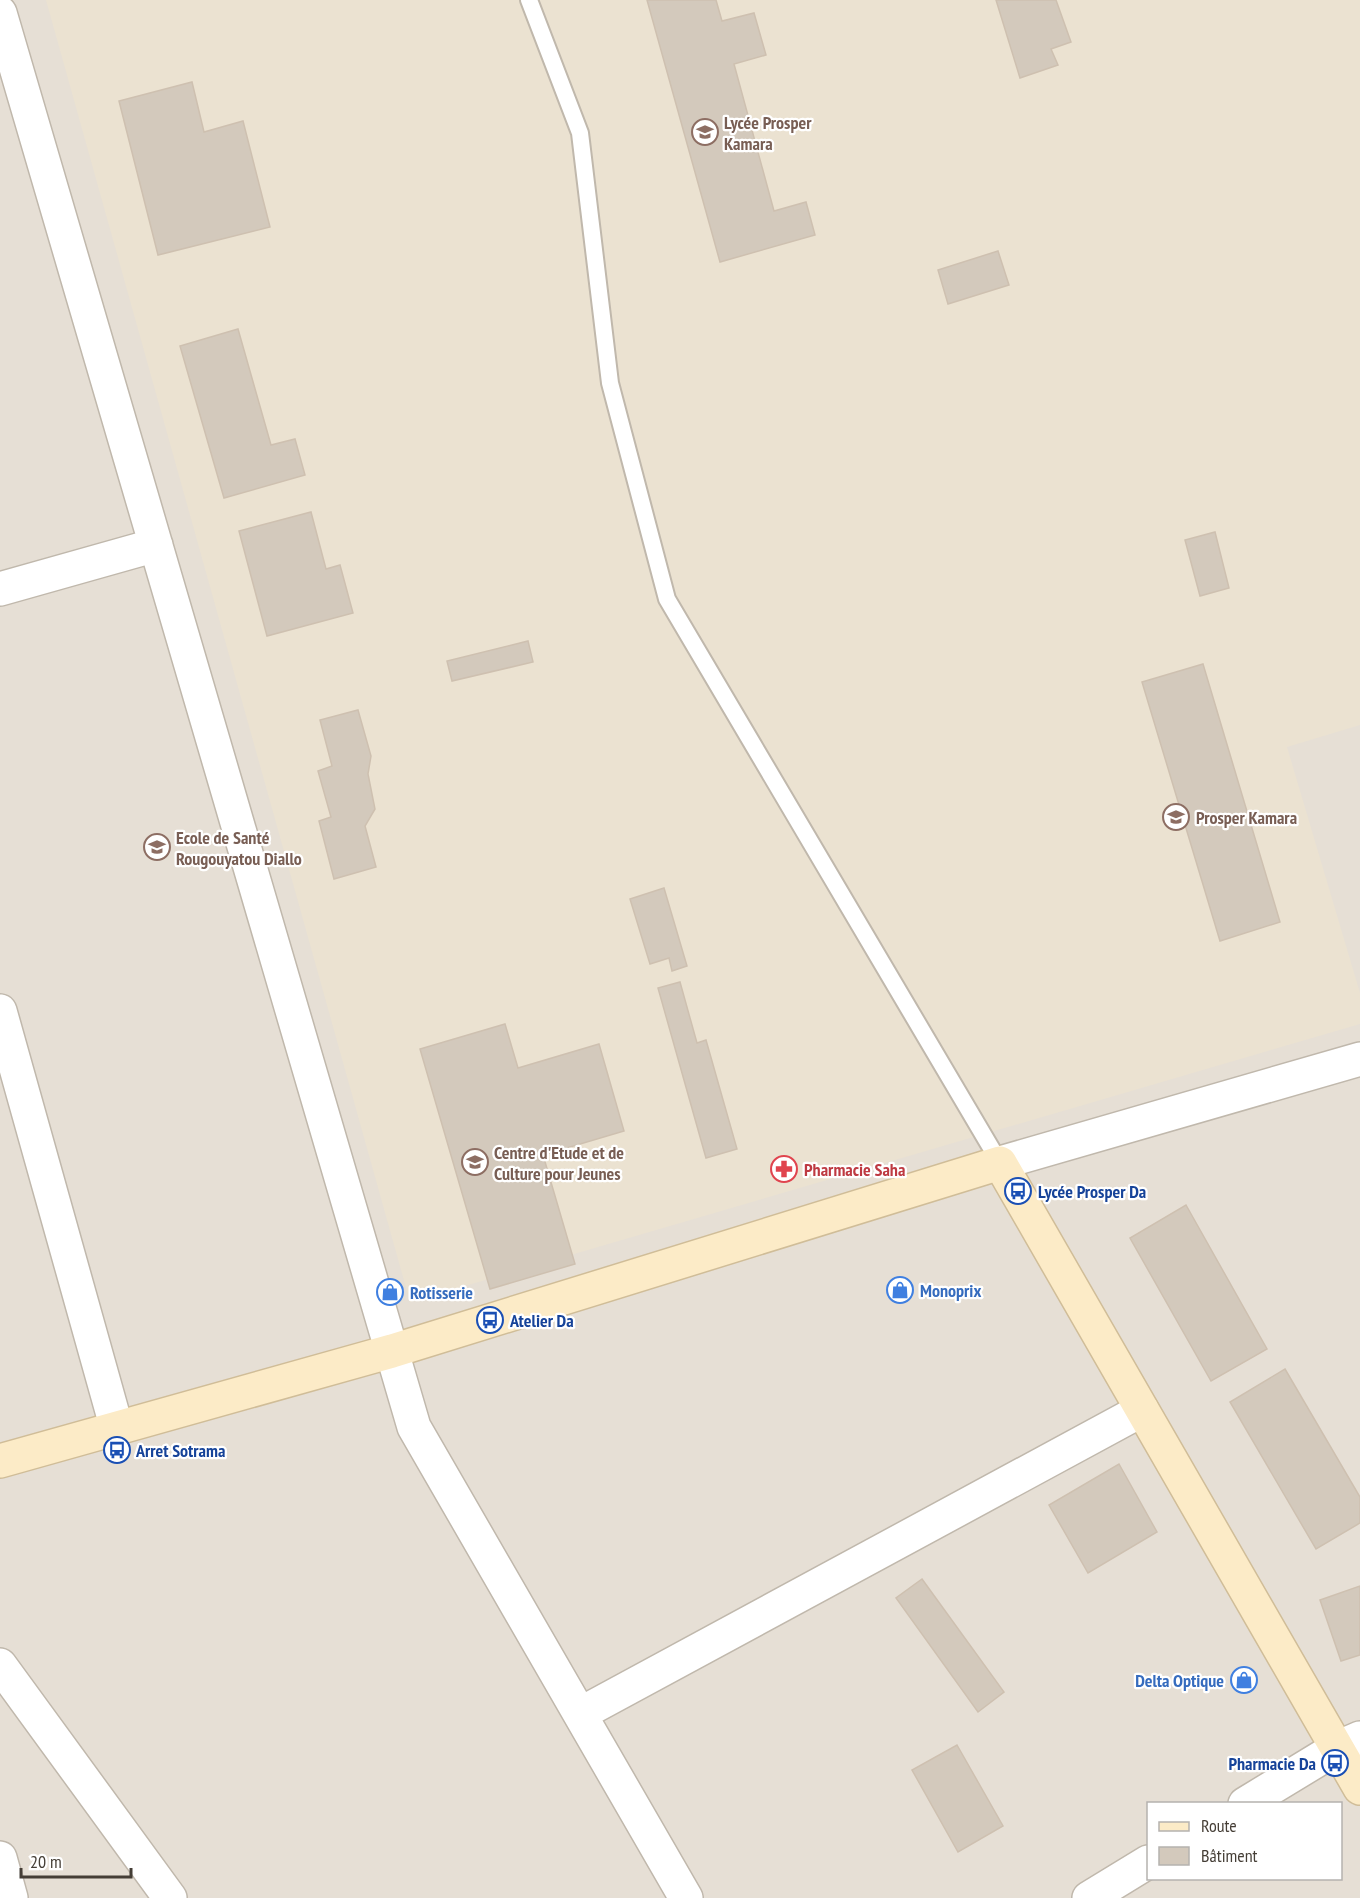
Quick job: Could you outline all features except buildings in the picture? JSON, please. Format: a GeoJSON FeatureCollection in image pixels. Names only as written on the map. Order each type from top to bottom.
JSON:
{"type":"FeatureCollection","features":[{"type":"Feature","properties":{"kind":"street"},"geometry":{"type":"LineString","coordinates":[[0,13],[414,1427],[686,1898]]}},
{"type":"Feature","properties":{"kind":"street"},"geometry":{"type":"LineString","coordinates":[[0,589],[156,545]]}},
{"type":"Feature","properties":{"kind":"street"},"geometry":{"type":"LineString","coordinates":[[0,1014],[117,1429]]}},
{"type":"Feature","properties":{"kind":"street"},"geometry":{"type":"LineString","coordinates":[[0,1461],[392,1351],[1000,1163],[1360,1059]]}},
{"type":"Feature","properties":{"kind":"street"},"geometry":{"type":"LineString","coordinates":[[1000,1163],[1142,1410],[1348,1743],[1360,1788]]}},
{"type":"Feature","properties":{"kind":"street"},"geometry":{"type":"LineString","coordinates":[[580,1714],[1142,1410]]}},
{"type":"Feature","properties":{"kind":"street"},"geometry":{"type":"LineString","coordinates":[[0,1665],[170,1898]]}},
{"type":"Feature","properties":{"kind":"street"},"geometry":{"type":"LineString","coordinates":[[1247,1802],[1348,1743]]}},
{"type":"Feature","properties":{"kind":"street"},"geometry":{"type":"LineString","coordinates":[[0,1858],[11,1898]]}},
{"type":"Feature","properties":{"kind":"street"},"geometry":{"type":"LineString","coordinates":[[1089,1898],[1147,1863]]}},
{"type":"Feature","properties":{"kind":"lane"},"geometry":{"type":"LineString","coordinates":[[529,0],[580,133],[610,383],[667,598],[1000,1163]]}},
{"type":"Feature","properties":{"kind":"shaded area"},"geometry":{"type":"Polygon","coordinates":[[[0,0],[1360,0],[1360,1898],[0,1898],[0,0]]]}},
{"type":"Feature","properties":{"kind":"shaded area"},"geometry":{"type":"Polygon","coordinates":[[[46,0],[1360,0],[1360,725],[1287,747],[1360,993],[1360,1024],[410,1302],[46,0]]]}},
{"type":"Feature","properties":{"kind":"place","name":"Lycée Prosper Kamara"},"geometry":{"type":"Point","coordinates":[705,132]}},
{"type":"Feature","properties":{"kind":"place","name":"Prosper Kamara"},"geometry":{"type":"Point","coordinates":[1176,817]}},
{"type":"Feature","properties":{"kind":"place","name":"Ecole de Santé Rougouyatou Diallo"},"geometry":{"type":"Point","coordinates":[157,847]}},
{"type":"Feature","properties":{"kind":"place","name":"Centre d'Etude et de Culture pour Jeunes"},"geometry":{"type":"Point","coordinates":[475,1162]}},
{"type":"Feature","properties":{"kind":"place","name":"Pharmacie Saha"},"geometry":{"type":"Point","coordinates":[784,1169]}},
{"type":"Feature","properties":{"kind":"place","name":"Lycée Prosper Da"},"geometry":{"type":"Point","coordinates":[1018,1191]}},
{"type":"Feature","properties":{"kind":"place","name":"Monoprix"},"geometry":{"type":"Point","coordinates":[900,1290]}},
{"type":"Feature","properties":{"kind":"place","name":"Rotisserie"},"geometry":{"type":"Point","coordinates":[390,1292]}},
{"type":"Feature","properties":{"kind":"place","name":"Atelier Da"},"geometry":{"type":"Point","coordinates":[490,1320]}},
{"type":"Feature","properties":{"kind":"place","name":"Arret Sotrama"},"geometry":{"type":"Point","coordinates":[117,1450]}},
{"type":"Feature","properties":{"kind":"place","name":"Delta Optique"},"geometry":{"type":"Point","coordinates":[1244,1680]}},
{"type":"Feature","properties":{"kind":"place","name":"Pharmacie Da"},"geometry":{"type":"Point","coordinates":[1335,1763]}}]}
